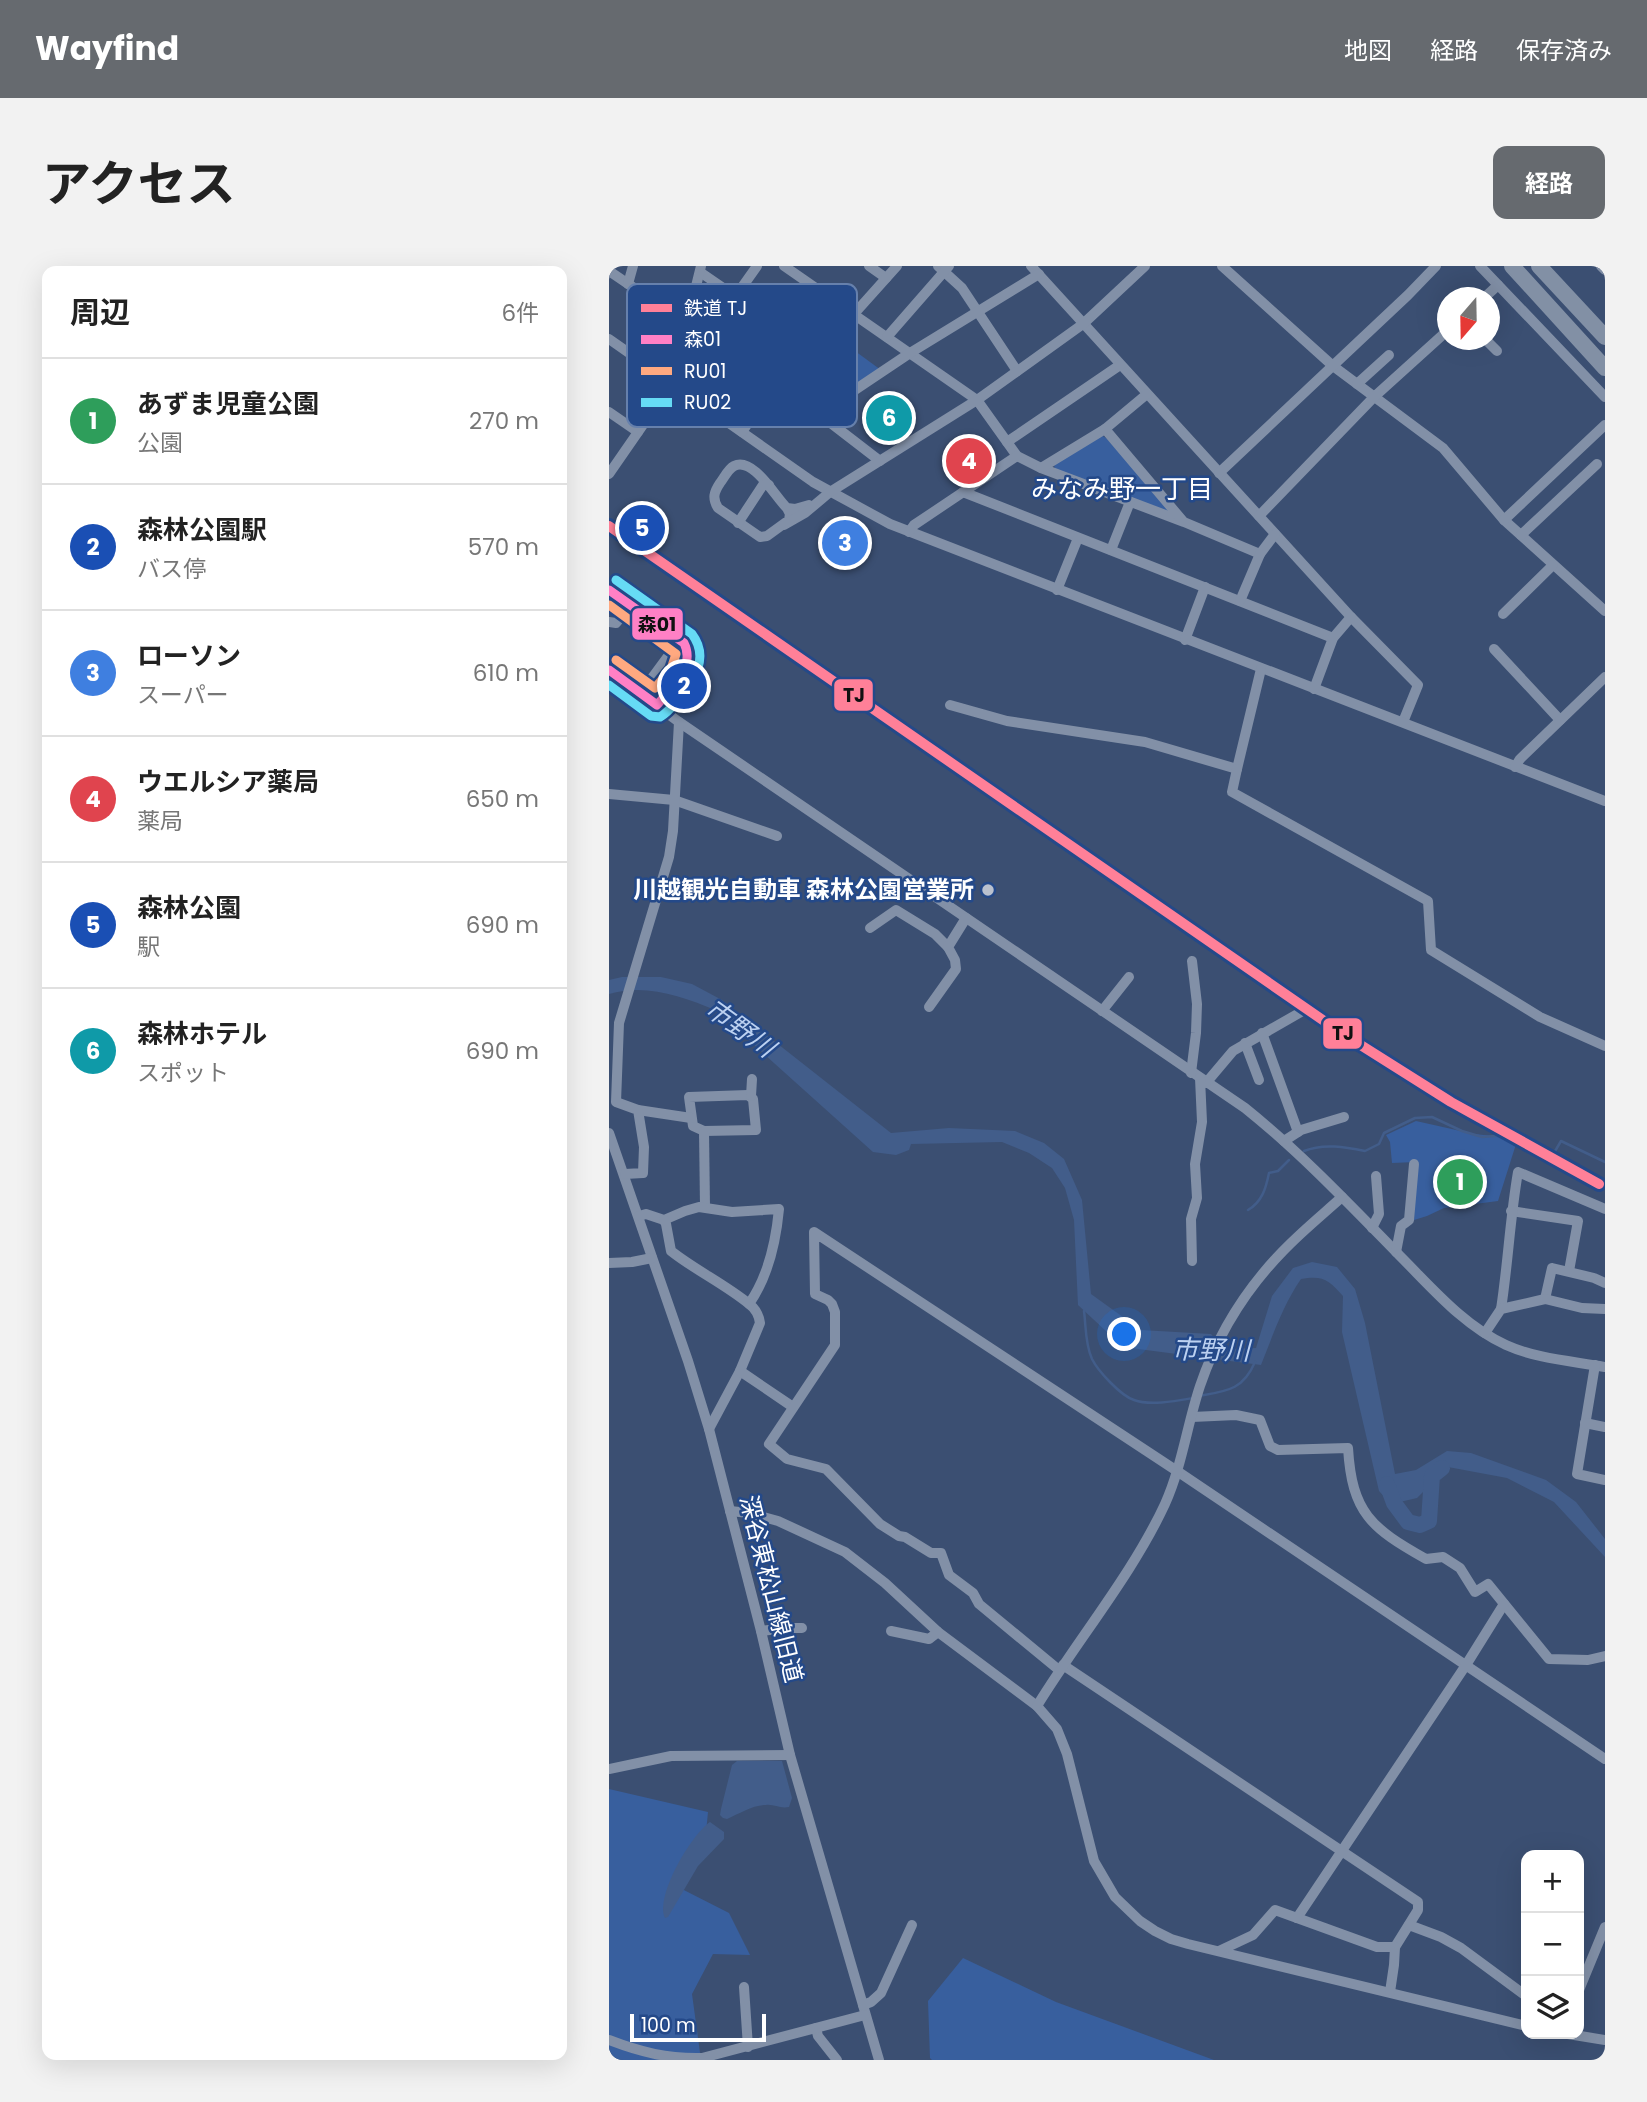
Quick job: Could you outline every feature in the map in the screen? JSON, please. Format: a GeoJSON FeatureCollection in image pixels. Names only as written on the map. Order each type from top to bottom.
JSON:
{"type":"FeatureCollection","features":[{"type":"Feature","properties":{"kind":"highway"},"geometry":{"type":"LineString","coordinates":[[1512,266],[1605,368]]}},
{"type":"Feature","properties":{"kind":"highway"},"geometry":{"type":"LineString","coordinates":[[1539,266],[1605,337]]}},
{"type":"Feature","properties":{"kind":"street"},"geometry":{"type":"LineString","coordinates":[[609,271],[628,284],[633,266]]}},
{"type":"Feature","properties":{"kind":"street"},"geometry":{"type":"LineString","coordinates":[[744,284],[757,266]]}},
{"type":"Feature","properties":{"kind":"street"},"geometry":{"type":"LineString","coordinates":[[783,266],[809,284]]}},
{"type":"Feature","properties":{"kind":"street"},"geometry":{"type":"LineString","coordinates":[[869,266],[886,278]]}},
{"type":"Feature","properties":{"kind":"street"},"geometry":{"type":"LineString","coordinates":[[857,311],[897,266]]}},
{"type":"Feature","properties":{"kind":"street"},"geometry":{"type":"LineString","coordinates":[[784,525],[789,520],[787,508],[764,478],[745,466],[731,468],[714,492],[718,508],[760,537],[767,536],[805,513],[829,492],[977,400],[1083,324],[1145,266]]}},
{"type":"Feature","properties":{"kind":"street"},"geometry":{"type":"LineString","coordinates":[[1223,266],[1333,366],[1443,448],[1504,520],[1605,611]]}},
{"type":"Feature","properties":{"kind":"street"},"geometry":{"type":"LineString","coordinates":[[1219,473],[1436,266]]}},
{"type":"Feature","properties":{"kind":"street"},"geometry":{"type":"LineString","coordinates":[[1480,266],[1605,397]]}},
{"type":"Feature","properties":{"kind":"street"},"geometry":{"type":"LineString","coordinates":[[1601,266],[1605,270]]}},
{"type":"Feature","properties":{"kind":"street"},"geometry":{"type":"LineString","coordinates":[[887,337],[944,268],[962,288],[1017,371]]}},
{"type":"Feature","properties":{"kind":"street"},"geometry":{"type":"LineString","coordinates":[[701,269],[719,284]]}},
{"type":"Feature","properties":{"kind":"street"},"geometry":{"type":"LineString","coordinates":[[857,389],[978,312],[1035,270],[1275,534],[1417,685],[1402,722]]}},
{"type":"Feature","properties":{"kind":"street"},"geometry":{"type":"LineString","coordinates":[[857,316],[977,400],[1017,456],[1041,468],[1260,554]]}},
{"type":"Feature","properties":{"kind":"street"},"geometry":{"type":"LineString","coordinates":[[609,340],[627,352]]}},
{"type":"Feature","properties":{"kind":"street"},"geometry":{"type":"LineString","coordinates":[[1259,516],[1374,397],[1437,340]]}},
{"type":"Feature","properties":{"kind":"street"},"geometry":{"type":"LineString","coordinates":[[1357,384],[1389,355]]}},
{"type":"Feature","properties":{"kind":"street"},"geometry":{"type":"LineString","coordinates":[[1007,442],[1120,365]]}},
{"type":"Feature","properties":{"kind":"street"},"geometry":{"type":"LineString","coordinates":[[1041,468],[1105,429],[1147,394]]}},
{"type":"Feature","properties":{"kind":"street"},"geometry":{"type":"LineString","coordinates":[[609,412],[627,424]]}},
{"type":"Feature","properties":{"kind":"street"},"geometry":{"type":"LineString","coordinates":[[1504,520],[1605,425]]}},
{"type":"Feature","properties":{"kind":"street"},"geometry":{"type":"LineString","coordinates":[[631,427],[638,432]]}},
{"type":"Feature","properties":{"kind":"street"},"geometry":{"type":"LineString","coordinates":[[609,474],[641,427]]}},
{"type":"Feature","properties":{"kind":"street"},"geometry":{"type":"LineString","coordinates":[[735,427],[829,492],[890,524],[1605,801]]}},
{"type":"Feature","properties":{"kind":"street"},"geometry":{"type":"LineString","coordinates":[[742,432],[745,427]]}},
{"type":"Feature","properties":{"kind":"street"},"geometry":{"type":"LineString","coordinates":[[836,427],[880,461]]}},
{"type":"Feature","properties":{"kind":"street"},"geometry":{"type":"LineString","coordinates":[[1105,429],[1184,522]]}},
{"type":"Feature","properties":{"kind":"street"},"geometry":{"type":"LineString","coordinates":[[909,532],[914,525],[1017,456]]}},
{"type":"Feature","properties":{"kind":"street"},"geometry":{"type":"LineString","coordinates":[[1521,536],[1597,464]]}},
{"type":"Feature","properties":{"kind":"street"},"geometry":{"type":"LineString","coordinates":[[738,523],[763,485],[769,485]]}},
{"type":"Feature","properties":{"kind":"street"},"geometry":{"type":"LineString","coordinates":[[963,492],[1333,638]]}},
{"type":"Feature","properties":{"kind":"street"},"geometry":{"type":"LineString","coordinates":[[787,508],[800,508],[816,502]]}},
{"type":"Feature","properties":{"kind":"street"},"geometry":{"type":"LineString","coordinates":[[1111,550],[1130,502]]}},
{"type":"Feature","properties":{"kind":"street"},"geometry":{"type":"LineString","coordinates":[[1240,601],[1260,554],[1275,534]]}},
{"type":"Feature","properties":{"kind":"street"},"geometry":{"type":"LineString","coordinates":[[1057,590],[1078,538]]}},
{"type":"Feature","properties":{"kind":"street"},"geometry":{"type":"LineString","coordinates":[[1503,614],[1553,565]]}},
{"type":"Feature","properties":{"kind":"street"},"geometry":{"type":"LineString","coordinates":[[1185,640],[1205,587]]}},
{"type":"Feature","properties":{"kind":"street"},"geometry":{"type":"LineString","coordinates":[[609,590],[628,607],[665,630],[669,638],[669,655],[641,693]]}},
{"type":"Feature","properties":{"kind":"street"},"geometry":{"type":"LineString","coordinates":[[609,622],[616,623],[628,607]]}},
{"type":"Feature","properties":{"kind":"street"},"geometry":{"type":"LineString","coordinates":[[1314,689],[1333,638],[1352,617]]}},
{"type":"Feature","properties":{"kind":"street"},"geometry":{"type":"LineString","coordinates":[[1494,649],[1560,720]]}},
{"type":"Feature","properties":{"kind":"street"},"geometry":{"type":"LineString","coordinates":[[1261,669],[1231,792],[1428,901],[1431,950],[1540,1017],[1605,1046]]}},
{"type":"Feature","properties":{"kind":"street"},"geometry":{"type":"LineString","coordinates":[[609,670],[679,722],[1245,1108],[1284,1141],[1442,1298],[1485,1333],[1528,1354],[1600,1366],[1585,1423],[1577,1474],[1605,1480]]}},
{"type":"Feature","properties":{"kind":"street"},"geometry":{"type":"LineString","coordinates":[[1515,767],[1520,759],[1605,677]]}},
{"type":"Feature","properties":{"kind":"street"},"geometry":{"type":"LineString","coordinates":[[950,705],[1007,721],[1145,742],[1237,769]]}},
{"type":"Feature","properties":{"kind":"street"},"geometry":{"type":"LineString","coordinates":[[679,722],[669,858],[619,1023],[613,1102],[638,1110],[691,1118]]}},
{"type":"Feature","properties":{"kind":"street"},"geometry":{"type":"LineString","coordinates":[[609,794],[674,800],[777,836]]}},
{"type":"Feature","properties":{"kind":"street"},"geometry":{"type":"LineString","coordinates":[[870,928],[896,910],[935,934],[948,947],[955,960],[956,969],[929,1007]]}},
{"type":"Feature","properties":{"kind":"street"},"geometry":{"type":"LineString","coordinates":[[948,947],[966,918]]}},
{"type":"Feature","properties":{"kind":"street"},"geometry":{"type":"LineString","coordinates":[[1192,961],[1197,1004],[1196,1033],[1202,1122],[1195,1164],[1197,1198],[1191,1219],[1192,1261]]}},
{"type":"Feature","properties":{"kind":"street"},"geometry":{"type":"LineString","coordinates":[[1102,1012],[1129,977]]}},
{"type":"Feature","properties":{"kind":"street"},"geometry":{"type":"LineString","coordinates":[[1199,1078],[1233,1051],[1301,1012]]}},
{"type":"Feature","properties":{"kind":"street"},"geometry":{"type":"LineString","coordinates":[[1262,1033],[1298,1132]]}},
{"type":"Feature","properties":{"kind":"street"},"geometry":{"type":"LineString","coordinates":[[1245,1044],[1259,1080]]}},
{"type":"Feature","properties":{"kind":"street"},"geometry":{"type":"LineString","coordinates":[[751,1096],[689,1097],[693,1126],[700,1131],[756,1130],[751,1096],[752,1079]]}},
{"type":"Feature","properties":{"kind":"street"},"geometry":{"type":"LineString","coordinates":[[625,1174],[643,1173],[644,1147],[638,1110]]}},
{"type":"Feature","properties":{"kind":"street"},"geometry":{"type":"LineString","coordinates":[[1284,1141],[1298,1132],[1343,1117]]}},
{"type":"Feature","properties":{"kind":"street"},"geometry":{"type":"LineString","coordinates":[[704,1131],[705,1207]]}},
{"type":"Feature","properties":{"kind":"street","name":"深谷東松山線旧道"},"geometry":{"type":"LineString","coordinates":[[609,1133],[688,1360],[709,1429],[790,1755],[879,2060]]}},
{"type":"Feature","properties":{"kind":"street"},"geometry":{"type":"LineString","coordinates":[[1397,1252],[1401,1226],[1409,1220],[1414,1164]]}},
{"type":"Feature","properties":{"kind":"street"},"geometry":{"type":"LineString","coordinates":[[1485,1333],[1501,1310],[1511,1211],[1518,1172],[1605,1209]]}},
{"type":"Feature","properties":{"kind":"street"},"geometry":{"type":"LineString","coordinates":[[1372,1228],[1379,1214],[1376,1176]]}},
{"type":"Feature","properties":{"kind":"street"},"geometry":{"type":"LineString","coordinates":[[1037,1706],[1125,1574],[1165,1503],[1177,1471],[1200,1387],[1226,1327],[1258,1280],[1283,1250],[1342,1197]]}},
{"type":"Feature","properties":{"kind":"street"},"geometry":{"type":"LineString","coordinates":[[639,1216],[646,1214],[664,1220],[685,1210],[705,1207],[731,1212],[779,1209],[777,1232],[770,1257],[749,1304]]}},
{"type":"Feature","properties":{"kind":"street"},"geometry":{"type":"LineString","coordinates":[[1511,1211],[1578,1222],[1569,1271]]}},
{"type":"Feature","properties":{"kind":"street"},"geometry":{"type":"LineString","coordinates":[[664,1220],[671,1251],[749,1304],[759,1317],[760,1323],[740,1371],[709,1429]]}},
{"type":"Feature","properties":{"kind":"street"},"geometry":{"type":"LineString","coordinates":[[1389,1993],[1395,1947],[1418,1910],[1418,1902],[1061,1667],[979,1604],[973,1593],[949,1575],[941,1553],[931,1553],[880,1524],[826,1469],[787,1459],[769,1444],[835,1345],[835,1312],[832,1304],[815,1294],[814,1233],[1177,1471],[1605,1759]]}},
{"type":"Feature","properties":{"kind":"street"},"geometry":{"type":"LineString","coordinates":[[609,1263],[632,1262],[671,1251]]}},
{"type":"Feature","properties":{"kind":"street"},"geometry":{"type":"LineString","coordinates":[[1545,1299],[1552,1268],[1605,1283]]}},
{"type":"Feature","properties":{"kind":"street"},"geometry":{"type":"LineString","coordinates":[[1501,1310],[1545,1299],[1605,1310]]}},
{"type":"Feature","properties":{"kind":"street"},"geometry":{"type":"LineString","coordinates":[[740,1371],[793,1407]]}},
{"type":"Feature","properties":{"kind":"street"},"geometry":{"type":"LineString","coordinates":[[1192,1417],[1236,1415],[1260,1420],[1270,1446],[1278,1450],[1348,1448],[1351,1480],[1359,1504],[1370,1521],[1426,1559],[1443,1557],[1452,1562],[1460,1568],[1475,1592],[1488,1584],[1549,1659],[1588,1660],[1605,1656]]}},
{"type":"Feature","properties":{"kind":"street"},"geometry":{"type":"LineString","coordinates":[[1585,1423],[1605,1427]]}},
{"type":"Feature","properties":{"kind":"street"},"geometry":{"type":"LineString","coordinates":[[730,1511],[778,1521],[845,1552],[885,1583],[939,1632],[1037,1706],[1057,1729],[1067,1754],[1094,1861],[1115,1897],[1155,1931],[1171,1939],[1521,2025]]}},
{"type":"Feature","properties":{"kind":"street"},"geometry":{"type":"LineString","coordinates":[[1297,1918],[1504,1604]]}},
{"type":"Feature","properties":{"kind":"street"},"geometry":{"type":"LineString","coordinates":[[761,1631],[801,1628]]}},
{"type":"Feature","properties":{"kind":"street"},"geometry":{"type":"LineString","coordinates":[[891,1631],[929,1639],[939,1632]]}},
{"type":"Feature","properties":{"kind":"street"},"geometry":{"type":"LineString","coordinates":[[609,1769],[671,1756],[790,1755]]}},
{"type":"Feature","properties":{"kind":"street"},"geometry":{"type":"LineString","coordinates":[[1219,1951],[1253,1935],[1275,1910],[1377,1947],[1395,1947]]}},
{"type":"Feature","properties":{"kind":"street"},"geometry":{"type":"LineString","coordinates":[[609,2040],[658,2058],[717,2057],[816,2028],[864,2010],[881,1993],[912,1925]]}},
{"type":"Feature","properties":{"kind":"street"},"geometry":{"type":"LineString","coordinates":[[1409,1925],[1461,1948],[1521,1992]]}},
{"type":"Feature","properties":{"kind":"street"},"geometry":{"type":"LineString","coordinates":[[1584,1978],[1605,1927]]}},
{"type":"Feature","properties":{"kind":"street"},"geometry":{"type":"LineString","coordinates":[[744,1987],[748,2047]]}},
{"type":"Feature","properties":{"kind":"street"},"geometry":{"type":"LineString","coordinates":[[816,2028],[818,2036],[837,2060]]}},
{"type":"Feature","properties":{"kind":"street"},"geometry":{"type":"LineString","coordinates":[[1584,2037],[1605,2040]]}},
{"type":"Feature","properties":{"kind":"shaded area"},"geometry":{"type":"Polygon","coordinates":[[[857,353],[881,370],[857,385],[857,353]]]}},
{"type":"Feature","properties":{"kind":"shaded area"},"geometry":{"type":"Polygon","coordinates":[[[1099,434],[1106,438],[1170,508],[1167,513],[1055,470],[1054,463],[1099,434]]]}},
{"type":"Feature","properties":{"kind":"shaded area"},"geometry":{"type":"Polygon","coordinates":[[[1416,1121],[1517,1141],[1498,1201],[1444,1208],[1414,1220],[1416,1162],[1392,1163],[1390,1142],[1386,1135],[1416,1121]]]}},
{"type":"Feature","properties":{"kind":"shaded area"},"geometry":{"type":"Polygon","coordinates":[[[609,1789],[708,1812],[705,1843],[674,1885],[729,1913],[750,1955],[713,1954],[692,1994],[701,2060],[609,2060],[609,1789]]]}},
{"type":"Feature","properties":{"kind":"shaded area"},"geometry":{"type":"Polygon","coordinates":[[[963,1958],[1056,2002],[1214,2060],[932,2060],[928,2001],[963,1958]]]}},
{"type":"Feature","properties":{"kind":"water"},"geometry":{"type":"Polygon","coordinates":[[[622,977],[661,977],[692,984],[722,1000],[891,1133],[949,1128],[1015,1131],[1044,1143],[1064,1159],[1082,1200],[1091,1294],[1141,1330],[1211,1334],[1224,1349],[1256,1348],[1272,1296],[1293,1268],[1312,1262],[1337,1267],[1355,1289],[1365,1323],[1395,1474],[1416,1470],[1447,1451],[1471,1453],[1546,1480],[1576,1502],[1605,1539],[1605,1557],[1554,1502],[1507,1478],[1448,1467],[1417,1498],[1391,1504],[1379,1491],[1342,1332],[1343,1296],[1329,1283],[1320,1278],[1301,1279],[1284,1310],[1261,1365],[1123,1347],[1078,1305],[1074,1220],[1065,1188],[1052,1168],[1029,1153],[1002,1142],[911,1144],[909,1150],[896,1155],[873,1152],[715,1010],[690,1000],[650,991],[609,994],[609,980],[622,977]]]}},
{"type":"Feature","properties":{"kind":"water"},"geometry":{"type":"Polygon","coordinates":[[[737,1761],[782,1761],[792,1798],[789,1807],[761,1805],[727,1819],[723,1818],[720,1815],[721,1809],[732,1765],[737,1761]]]}},
{"type":"Feature","properties":{"kind":"water"},"geometry":{"type":"Polygon","coordinates":[[[710,1822],[724,1832],[724,1839],[698,1866],[665,1918],[663,1908],[670,1881],[685,1852],[710,1822]]]}},
{"type":"Feature","properties":{"kind":"waterway"},"geometry":{"type":"LineString","coordinates":[[1304,1151],[1327,1146],[1365,1151],[1379,1144],[1384,1133],[1415,1118],[1432,1117],[1482,1137],[1507,1135],[1528,1149],[1551,1158],[1561,1141],[1605,1162]]}},
{"type":"Feature","properties":{"kind":"waterway"},"geometry":{"type":"LineString","coordinates":[[1248,1210],[1263,1194],[1269,1173],[1278,1171],[1289,1160]]}},
{"type":"Feature","properties":{"kind":"waterway"},"geometry":{"type":"LineString","coordinates":[[1084,1311],[1092,1359],[1104,1376],[1123,1394],[1148,1403],[1193,1398]]}},
{"type":"Feature","properties":{"kind":"waterway"},"geometry":{"type":"LineString","coordinates":[[1199,1396],[1233,1388],[1245,1378],[1255,1362]]}},
{"type":"Feature","properties":{"kind":"waterway","name":"市野川"},"geometry":{"type":"LineString","coordinates":[[1387,1484],[1394,1503],[1408,1522],[1420,1525],[1429,1521],[1432,1476],[1442,1468]]}},
{"type":"Feature","properties":{"kind":"rail line","name":"TJ"},"geometry":{"type":"LineString","coordinates":[[609,526],[1340,1032],[1451,1102],[1599,1184]]}},
{"type":"Feature","properties":{"kind":"transit line","name":"RU02"},"geometry":{"type":"LineString","coordinates":[[609,685],[651,716],[660,717],[671,708],[689,685],[700,660],[700,652],[692,634],[616,580]]}},
{"type":"Feature","properties":{"kind":"transit line","name":"森01"},"geometry":{"type":"LineString","coordinates":[[609,590],[684,643],[687,652],[687,660],[680,677],[657,705],[609,670]]}},
{"type":"Feature","properties":{"kind":"transit line","name":"RU01"},"geometry":{"type":"LineString","coordinates":[[609,605],[676,654],[671,669],[655,688],[616,660]]}},
{"type":"Feature","properties":{"kind":"place","name":"森林ホテル"},"geometry":{"type":"Point","coordinates":[889,418]}},
{"type":"Feature","properties":{"kind":"place","name":"ウエルシア薬局"},"geometry":{"type":"Point","coordinates":[969,461]}},
{"type":"Feature","properties":{"kind":"place","name":"森林公園"},"geometry":{"type":"Point","coordinates":[642,528]}},
{"type":"Feature","properties":{"kind":"place","name":"ローソン"},"geometry":{"type":"Point","coordinates":[845,543]}},
{"type":"Feature","properties":{"kind":"place","name":"森林公園駅"},"geometry":{"type":"Point","coordinates":[684,686]}},
{"type":"Feature","properties":{"kind":"place","name":"川越観光自動車 森林公園営業所"},"geometry":{"type":"Point","coordinates":[988,890]}},
{"type":"Feature","properties":{"kind":"place","name":"あずま児童公園"},"geometry":{"type":"Point","coordinates":[1460,1182]}},
{"type":"Feature","properties":{"kind":"district","name":"みなみ野一丁目"},"geometry":{"type":"Point","coordinates":[1122,489]}}]}
